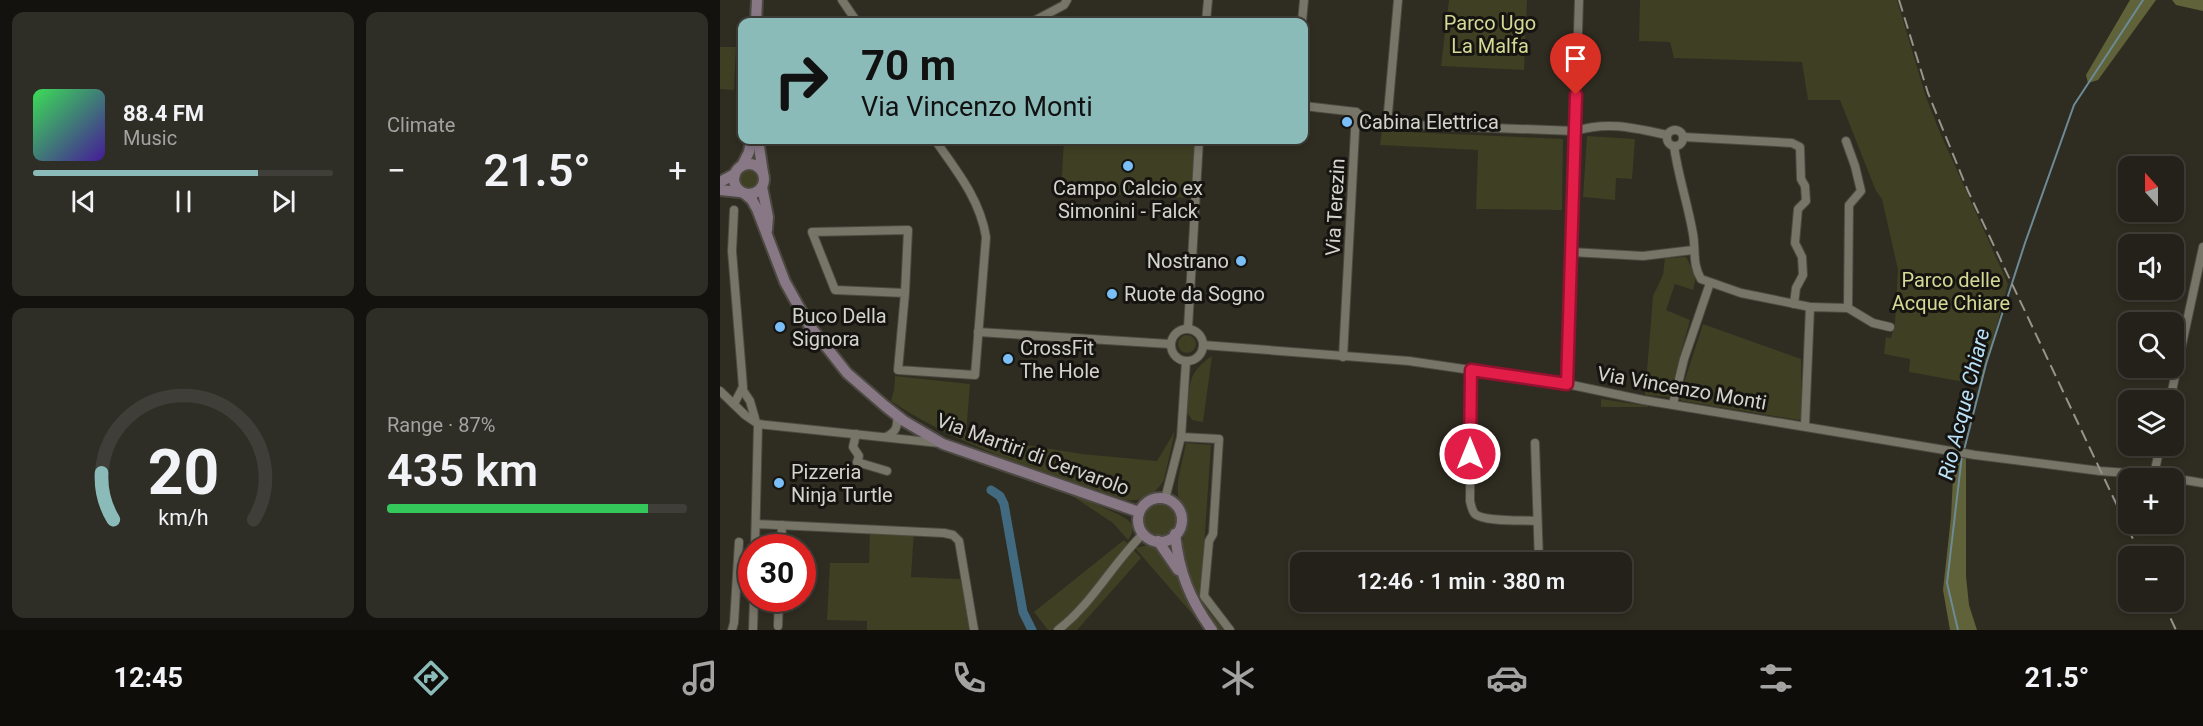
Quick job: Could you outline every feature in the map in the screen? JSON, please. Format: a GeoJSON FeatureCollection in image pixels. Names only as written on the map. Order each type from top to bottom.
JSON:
{"type":"FeatureCollection","features":[{"type":"Feature","properties":{"kind":"main road"},"geometry":{"type":"LineString","coordinates":[[756,18],[757,0]]}},
{"type":"Feature","properties":{"kind":"main road"},"geometry":{"type":"LineString","coordinates":[[739,170],[749,152],[750,144]]}},
{"type":"Feature","properties":{"kind":"main road","name":"Via Martiri di Cervarolo"},"geometry":{"type":"LineString","coordinates":[[759,144],[764,183],[762,188],[768,217],[767,230]]}},
{"type":"Feature","properties":{"kind":"main road"},"geometry":{"type":"LineString","coordinates":[[720,182],[739,170],[754,165],[763,173]]}},
{"type":"Feature","properties":{"kind":"main road","name":"Via Martiri di Cervarolo"},"geometry":{"type":"LineString","coordinates":[[739,170],[735,184],[752,200],[767,230],[785,282],[799,309],[818,338],[847,373],[897,416],[943,444],[1139,512]]}},
{"type":"Feature","properties":{"kind":"main road"},"geometry":{"type":"LineString","coordinates":[[720,190],[754,194],[762,188]]}},
{"type":"Feature","properties":{"kind":"main road","name":"Via Martiri di Cervarolo"},"geometry":{"type":"LineString","coordinates":[[1143,534],[1138,524],[1142,506],[1153,499],[1165,499]]}},
{"type":"Feature","properties":{"kind":"main road"},"geometry":{"type":"LineString","coordinates":[[1143,534],[1158,541],[1168,540],[1175,534],[1181,523],[1179,511],[1171,501],[1165,499]]}},
{"type":"Feature","properties":{"kind":"main road"},"geometry":{"type":"LineString","coordinates":[[1175,534],[1183,578]]}},
{"type":"Feature","properties":{"kind":"main road"},"geometry":{"type":"LineString","coordinates":[[1158,541],[1183,578],[1195,604],[1212,630]]}},
{"type":"Feature","properties":{"kind":"street"},"geometry":{"type":"LineString","coordinates":[[842,0],[854,18]]}},
{"type":"Feature","properties":{"kind":"street"},"geometry":{"type":"LineString","coordinates":[[1040,18],[1064,5],[1067,0]]}},
{"type":"Feature","properties":{"kind":"street"},"geometry":{"type":"LineString","coordinates":[[1206,18],[1208,0]]}},
{"type":"Feature","properties":{"kind":"street"},"geometry":{"type":"LineString","coordinates":[[1302,18],[1304,0]]}},
{"type":"Feature","properties":{"kind":"street"},"geometry":{"type":"LineString","coordinates":[[1387,124],[1398,0]]}},
{"type":"Feature","properties":{"kind":"street"},"geometry":{"type":"LineString","coordinates":[[1567,384],[1579,0]]}},
{"type":"Feature","properties":{"kind":"street"},"geometry":{"type":"LineString","coordinates":[[1308,106],[1356,112],[1370,122],[1387,124],[1575,131],[1596,125],[1631,127],[1667,135]]}},
{"type":"Feature","properties":{"kind":"street","name":"Via Terezin"},"geometry":{"type":"LineString","coordinates":[[1343,357],[1356,112]]}},
{"type":"Feature","properties":{"kind":"street"},"geometry":{"type":"LineString","coordinates":[[1794,304],[1796,288],[1803,275],[1802,257],[1795,243],[1798,209],[1806,201],[1805,186],[1801,179],[1800,147],[1792,143],[1684,137],[1674,129],[1667,135],[1667,141],[1674,146],[1677,168],[1694,236],[1695,269],[1701,279],[1741,293],[1810,308],[1848,308],[1873,323],[1890,327]]}},
{"type":"Feature","properties":{"kind":"street"},"geometry":{"type":"LineString","coordinates":[[1674,146],[1683,142],[1684,137]]}},
{"type":"Feature","properties":{"kind":"street"},"geometry":{"type":"LineString","coordinates":[[1846,141],[1856,166],[1861,191],[1850,205],[1848,308]]}},
{"type":"Feature","properties":{"kind":"street"},"geometry":{"type":"LineString","coordinates":[[905,293],[835,290],[812,232],[908,230],[905,293],[898,370],[975,375],[986,237],[983,220],[975,200],[938,144]]}},
{"type":"Feature","properties":{"kind":"street"},"geometry":{"type":"LineString","coordinates":[[1188,328],[1199,144]]}},
{"type":"Feature","properties":{"kind":"street"},"geometry":{"type":"LineString","coordinates":[[734,210],[732,251],[742,389],[750,401],[757,423],[756,534]]}},
{"type":"Feature","properties":{"kind":"street"},"geometry":{"type":"LineString","coordinates":[[2172,390],[2203,247]]}},
{"type":"Feature","properties":{"kind":"street"},"geometry":{"type":"LineString","coordinates":[[1571,252],[1643,256],[1693,250]]}},
{"type":"Feature","properties":{"kind":"street"},"geometry":{"type":"LineString","coordinates":[[1673,404],[1684,359],[1710,283]]}},
{"type":"Feature","properties":{"kind":"street"},"geometry":{"type":"LineString","coordinates":[[1805,425],[1810,308]]}},
{"type":"Feature","properties":{"kind":"street"},"geometry":{"type":"LineString","coordinates":[[1183,328],[1188,328],[1201,336],[1203,345],[1202,351],[1196,358],[1186,361],[1173,354],[1170,344],[1174,334],[1183,328]]}},
{"type":"Feature","properties":{"kind":"street"},"geometry":{"type":"LineString","coordinates":[[978,332],[1170,344]]}},
{"type":"Feature","properties":{"kind":"street","name":"Via Vincenzo Monti"},"geometry":{"type":"LineString","coordinates":[[1203,345],[1409,361],[1567,384],[1975,455],[2118,472]]}},
{"type":"Feature","properties":{"kind":"street"},"geometry":{"type":"LineString","coordinates":[[1165,499],[1181,437],[1186,361]]}},
{"type":"Feature","properties":{"kind":"street"},"geometry":{"type":"LineString","coordinates":[[1471,370],[1470,501],[1472,508],[1477,515],[1485,518],[1537,521]]}},
{"type":"Feature","properties":{"kind":"street"},"geometry":{"type":"LineString","coordinates":[[734,404],[742,389]]}},
{"type":"Feature","properties":{"kind":"street"},"geometry":{"type":"LineString","coordinates":[[720,391],[757,423],[943,444]]}},
{"type":"Feature","properties":{"kind":"street"},"geometry":{"type":"LineString","coordinates":[[886,437],[895,431],[898,423],[897,416]]}},
{"type":"Feature","properties":{"kind":"street"},"geometry":{"type":"LineString","coordinates":[[856,434],[853,447],[858,456],[856,462],[887,471]]}},
{"type":"Feature","properties":{"kind":"street"},"geometry":{"type":"LineString","coordinates":[[1181,437],[1219,439],[1213,534],[1209,540],[1204,596],[1230,630]]}},
{"type":"Feature","properties":{"kind":"street"},"geometry":{"type":"LineString","coordinates":[[1535,443],[1539,552]]}},
{"type":"Feature","properties":{"kind":"street","name":"Via Vincenzo Monti"},"geometry":{"type":"LineString","coordinates":[[2184,480],[2203,483]]}},
{"type":"Feature","properties":{"kind":"street"},"geometry":{"type":"LineString","coordinates":[[756,524],[914,530],[944,532],[953,535],[959,542],[974,630]]}},
{"type":"Feature","properties":{"kind":"street"},"geometry":{"type":"LineString","coordinates":[[782,525],[782,534]]}},
{"type":"Feature","properties":{"kind":"street"},"geometry":{"type":"LineString","coordinates":[[1058,630],[1077,615],[1123,554],[1143,534]]}},
{"type":"Feature","properties":{"kind":"street"},"geometry":{"type":"LineString","coordinates":[[732,630],[738,558]]}},
{"type":"Feature","properties":{"kind":"street"},"geometry":{"type":"LineString","coordinates":[[753,630],[754,612]]}},
{"type":"Feature","properties":{"kind":"street"},"geometry":{"type":"LineString","coordinates":[[777,626],[778,612]]}},
{"type":"Feature","properties":{"kind":"green space","name":"Parco Ugo La Malfa"},"geometry":{"type":"Polygon","coordinates":[[[1449,0],[1527,0],[1524,70],[1441,66],[1449,0]]]}},
{"type":"Feature","properties":{"kind":"green space","name":"Parco delle Acque Chiare"},"geometry":{"type":"Polygon","coordinates":[[[1640,0],[1897,0],[1925,94],[1938,128],[2008,284],[1981,385],[1909,372],[1910,359],[1884,354],[1886,337],[1891,338],[1895,322],[1898,270],[1882,199],[1876,191],[1840,100],[1808,100],[1802,62],[1674,58],[1670,42],[1639,41],[1640,0]]]}},
{"type":"Feature","properties":{"kind":"green space"},"geometry":{"type":"Polygon","coordinates":[[[2130,0],[2156,0],[2098,80],[2088,83],[2086,75],[2130,0]]]}},
{"type":"Feature","properties":{"kind":"green space"},"geometry":{"type":"Polygon","coordinates":[[[2172,0],[2203,0],[2203,11],[2176,5],[2172,0]]]}},
{"type":"Feature","properties":{"kind":"green space"},"geometry":{"type":"Polygon","coordinates":[[[720,47],[736,47],[734,90],[720,89],[720,47]]]}},
{"type":"Feature","properties":{"kind":"green space"},"geometry":{"type":"Polygon","coordinates":[[[1382,131],[1563,139],[1562,210],[1476,209],[1478,150],[1380,145],[1382,131]]]}},
{"type":"Feature","properties":{"kind":"green space"},"geometry":{"type":"Polygon","coordinates":[[[1587,136],[1635,139],[1632,179],[1616,178],[1615,200],[1583,197],[1587,136]]]}},
{"type":"Feature","properties":{"kind":"green space","name":"Campo Calcio ex Simonini - Falck"},"geometry":{"type":"Polygon","coordinates":[[[1064,144],[1195,144],[1192,198],[1061,192],[1064,144]]]}},
{"type":"Feature","properties":{"kind":"green space"},"geometry":{"type":"Polygon","coordinates":[[[745,169],[753,169],[759,175],[759,183],[753,189],[745,189],[739,183],[739,175],[745,169]]]}},
{"type":"Feature","properties":{"kind":"green space"},"geometry":{"type":"Polygon","coordinates":[[[1686,257],[1696,277],[1693,290],[1675,284],[1666,310],[1690,320],[1669,397],[1645,395],[1653,296],[1663,275],[1665,258],[1686,257]]]}},
{"type":"Feature","properties":{"kind":"green space"},"geometry":{"type":"Polygon","coordinates":[[[1703,324],[1801,359],[1802,418],[1799,420],[1682,401],[1679,398],[1703,324]]]}},
{"type":"Feature","properties":{"kind":"green space"},"geometry":{"type":"Polygon","coordinates":[[[1187,335],[1193,338],[1196,344],[1193,350],[1187,353],[1181,350],[1178,344],[1181,338],[1187,335]]]}},
{"type":"Feature","properties":{"kind":"green space"},"geometry":{"type":"Polygon","coordinates":[[[1212,356],[1203,422],[1192,420],[1187,412],[1191,380],[1198,368],[1212,356]]]}},
{"type":"Feature","properties":{"kind":"green space"},"geometry":{"type":"Polygon","coordinates":[[[895,376],[970,384],[966,435],[1082,454],[1157,461],[1175,431],[1164,480],[1157,490],[1143,499],[1125,500],[1004,458],[945,432],[891,401],[895,376]]]}},
{"type":"Feature","properties":{"kind":"green space"},"geometry":{"type":"Polygon","coordinates":[[[1601,399],[1648,406],[1648,407],[1601,407],[1601,399]]]}},
{"type":"Feature","properties":{"kind":"green space"},"geometry":{"type":"Polygon","coordinates":[[[1186,443],[1211,445],[1201,591],[1208,610],[1225,630],[1219,630],[1206,611],[1194,591],[1186,569],[1183,543],[1187,519],[1178,496],[1178,488],[1186,443]]]}},
{"type":"Feature","properties":{"kind":"green space"},"geometry":{"type":"Polygon","coordinates":[[[1954,457],[1966,458],[1966,576],[1969,605],[1977,630],[1950,630],[1943,590],[1951,517],[1954,457]]]}},
{"type":"Feature","properties":{"kind":"green space"},"geometry":{"type":"Polygon","coordinates":[[[1071,495],[1103,507],[1130,522],[1132,533],[1128,540],[1113,523],[1071,495]]]}},
{"type":"Feature","properties":{"kind":"green space"},"geometry":{"type":"Polygon","coordinates":[[[1160,504],[1171,509],[1176,520],[1171,531],[1160,536],[1149,531],[1144,520],[1149,509],[1160,504]]]}},
{"type":"Feature","properties":{"kind":"green space"},"geometry":{"type":"Polygon","coordinates":[[[870,529],[914,530],[911,577],[960,579],[973,630],[867,630],[867,621],[827,620],[830,563],[869,563],[870,529]]]}},
{"type":"Feature","properties":{"kind":"green space"},"geometry":{"type":"Polygon","coordinates":[[[1124,540],[1141,558],[1077,630],[1048,630],[1034,612],[1124,540]]]}},
{"type":"Feature","properties":{"kind":"green space"},"geometry":{"type":"Polygon","coordinates":[[[1148,545],[1162,551],[1170,561],[1195,617],[1135,548],[1148,545]]]}},
{"type":"Feature","properties":{"kind":"waterway","name":"Rio Acque Chiare"},"geometry":{"type":"LineString","coordinates":[[1964,450],[1986,364],[2025,243],[2074,105],[2143,0]]}},
{"type":"Feature","properties":{"kind":"waterway","name":"Rio Acque Chiare"},"geometry":{"type":"LineString","coordinates":[[1958,630],[1947,583],[1962,455]]}},
{"type":"Feature","properties":{"kind":"waterway"},"geometry":{"type":"LineString","coordinates":[[991,490],[1000,496],[1004,504],[1023,612],[1032,630]]}},
{"type":"Feature","properties":{"kind":"railway"},"geometry":{"type":"LineString","coordinates":[[1899,0],[1928,93],[1968,191],[2136,546]]}},
{"type":"Feature","properties":{"kind":"railway"},"geometry":{"type":"LineString","coordinates":[[2168,612],[2176,630]]}},
{"type":"Feature","properties":{"kind":"place","name":"Cabina Elettrica"},"geometry":{"type":"Point","coordinates":[1347,122]}},
{"type":"Feature","properties":{"kind":"place","name":"Campo Calcio ex Simonini - Falck"},"geometry":{"type":"Point","coordinates":[1128,166]}},
{"type":"Feature","properties":{"kind":"place","name":"Nostrano"},"geometry":{"type":"Point","coordinates":[1241,261]}},
{"type":"Feature","properties":{"kind":"place","name":"Ruote da Sogno"},"geometry":{"type":"Point","coordinates":[1112,294]}},
{"type":"Feature","properties":{"kind":"place","name":"Buco Della Signora"},"geometry":{"type":"Point","coordinates":[780,327]}},
{"type":"Feature","properties":{"kind":"place","name":"CrossFit The Hole"},"geometry":{"type":"Point","coordinates":[1008,359]}},
{"type":"Feature","properties":{"kind":"place","name":"Pizzeria Ninja Turtle"},"geometry":{"type":"Point","coordinates":[779,483]}},
{"type":"Feature","properties":{"kind":"route"},"geometry":{"type":"LineString","coordinates":[[1470,454],[1471,370],[1567,384],[1576,95]]}}]}
